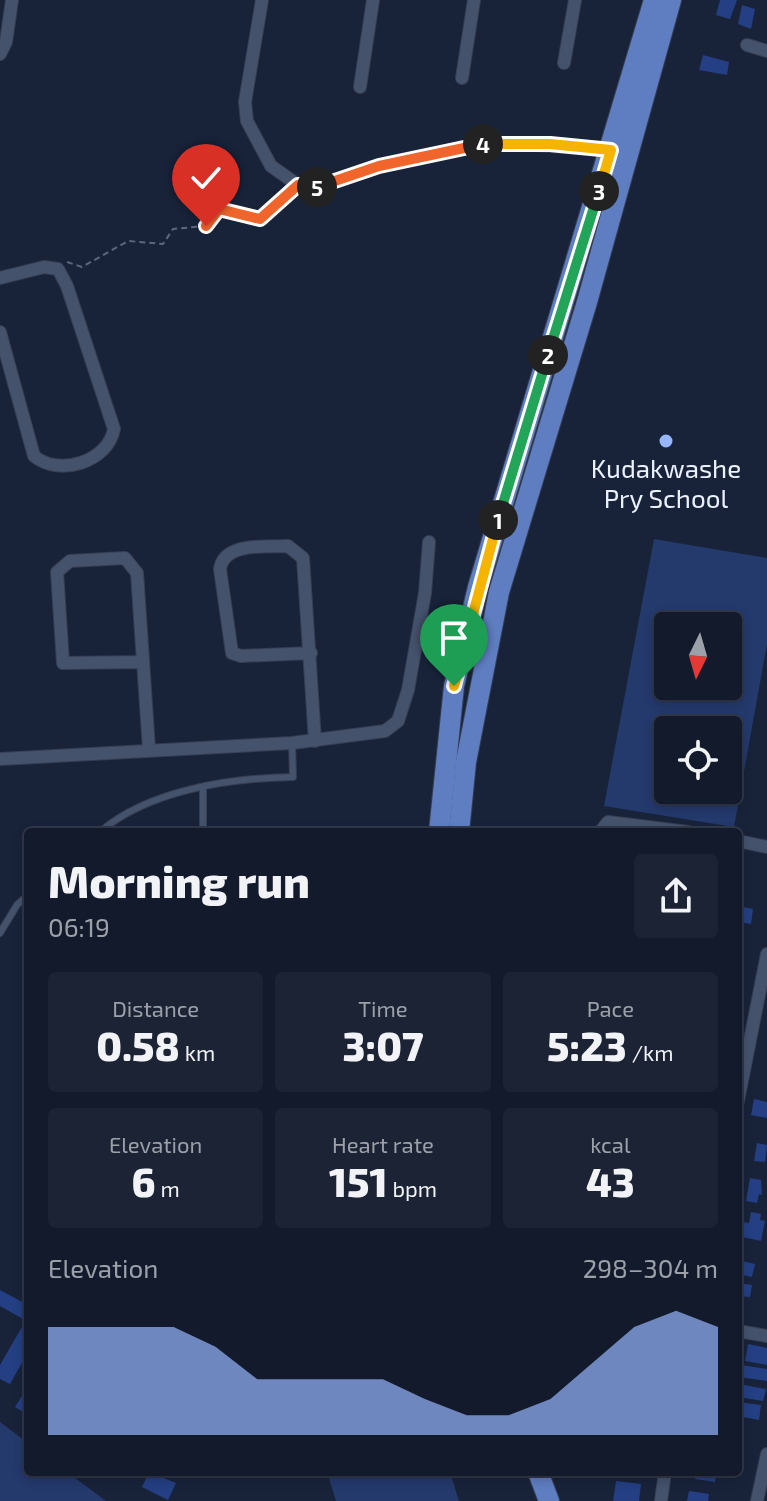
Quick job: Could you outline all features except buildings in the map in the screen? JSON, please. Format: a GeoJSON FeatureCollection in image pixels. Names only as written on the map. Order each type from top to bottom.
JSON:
{"type":"FeatureCollection","features":[{"type":"Feature","properties":{"kind":"main road"},"geometry":{"type":"LineString","coordinates":[[459,828],[466,762],[499,592],[620,153],[654,0]]}},
{"type":"Feature","properties":{"kind":"main road"},"geometry":{"type":"LineString","coordinates":[[439,828],[454,686],[478,587],[671,0]]}},
{"type":"Feature","properties":{"kind":"main road"},"geometry":{"type":"LineString","coordinates":[[540,1476],[549,1501]]}},
{"type":"Feature","properties":{"kind":"street"},"geometry":{"type":"LineString","coordinates":[[0,54],[6,42],[12,0]]}},
{"type":"Feature","properties":{"kind":"street"},"geometry":{"type":"LineString","coordinates":[[262,0],[245,102],[247,121],[271,166],[298,185],[321,187],[379,166],[489,142],[620,153]]}},
{"type":"Feature","properties":{"kind":"street"},"geometry":{"type":"LineString","coordinates":[[360,87],[373,0]]}},
{"type":"Feature","properties":{"kind":"street"},"geometry":{"type":"LineString","coordinates":[[462,78],[474,0]]}},
{"type":"Feature","properties":{"kind":"street"},"geometry":{"type":"LineString","coordinates":[[564,63],[575,0]]}},
{"type":"Feature","properties":{"kind":"street"},"geometry":{"type":"LineString","coordinates":[[747,45],[767,51]]}},
{"type":"Feature","properties":{"kind":"street"},"geometry":{"type":"LineString","coordinates":[[0,278],[44,267],[58,269],[67,286],[114,429],[109,447],[98,456],[57,468],[46,466],[34,456],[0,332]]}},
{"type":"Feature","properties":{"kind":"street"},"geometry":{"type":"LineString","coordinates":[[0,759],[292,743],[385,731],[398,721],[408,690],[425,593],[429,542]]}},
{"type":"Feature","properties":{"kind":"street"},"geometry":{"type":"LineString","coordinates":[[311,653],[241,656],[232,653],[221,559],[228,553],[288,546],[303,558],[311,653],[315,741]]}},
{"type":"Feature","properties":{"kind":"street"},"geometry":{"type":"LineString","coordinates":[[142,662],[63,663],[57,572],[62,566],[70,561],[125,558],[133,564],[137,573],[149,749]]}},
{"type":"Feature","properties":{"kind":"street"},"geometry":{"type":"LineString","coordinates":[[603,828],[608,822],[619,822],[660,828]]}},
{"type":"Feature","properties":{"kind":"street"},"geometry":{"type":"LineString","coordinates":[[742,842],[767,847]]}},
{"type":"Feature","properties":{"kind":"street"},"geometry":{"type":"LineString","coordinates":[[742,1082],[767,954]]}},
{"type":"Feature","properties":{"kind":"street"},"geometry":{"type":"LineString","coordinates":[[752,1033],[767,1036]]}},
{"type":"Feature","properties":{"kind":"street"},"geometry":{"type":"LineString","coordinates":[[742,1332],[767,1336]]}},
{"type":"Feature","properties":{"kind":"street"},"geometry":{"type":"LineString","coordinates":[[757,1501],[767,1454]]}},
{"type":"Feature","properties":{"kind":"street"},"geometry":{"type":"LineString","coordinates":[[661,1501],[664,1476]]}},
{"type":"Feature","properties":{"kind":"lane"},"geometry":{"type":"LineString","coordinates":[[105,828],[121,814],[203,787],[243,778],[293,777],[292,743]]}},
{"type":"Feature","properties":{"kind":"lane"},"geometry":{"type":"LineString","coordinates":[[203,787],[203,828]]}},
{"type":"Feature","properties":{"kind":"lane"},"geometry":{"type":"LineString","coordinates":[[0,933],[24,899]]}},
{"type":"Feature","properties":{"kind":"path"},"geometry":{"type":"LineString","coordinates":[[58,269],[65,261],[82,267],[128,241],[163,244],[173,229],[206,226],[219,209],[260,219],[298,185]]}},
{"type":"Feature","properties":{"kind":"shaded area"},"geometry":{"type":"Polygon","coordinates":[[[654,539],[767,558],[767,644],[742,783],[742,716],[654,716],[654,804],[738,804],[734,827],[604,806],[654,539]]]}},
{"type":"Feature","properties":{"kind":"shaded area"},"geometry":{"type":"Polygon","coordinates":[[[0,1422],[24,1440],[24,1476],[72,1476],[106,1501],[0,1501],[0,1422]]]}},
{"type":"Feature","properties":{"kind":"shaded area"},"geometry":{"type":"Polygon","coordinates":[[[328,1476],[451,1476],[459,1501],[336,1501],[328,1476]]]}},
{"type":"Feature","properties":{"kind":"place","name":"Kudakwashe Pry School"},"geometry":{"type":"Point","coordinates":[666,441]}},
{"type":"Feature","properties":{"kind":"route"},"geometry":{"type":"LineString","coordinates":[[206,226],[219,209],[260,219],[290,196],[298,185],[321,187],[379,166],[489,142],[611,150],[478,587],[454,686]]}}]}
